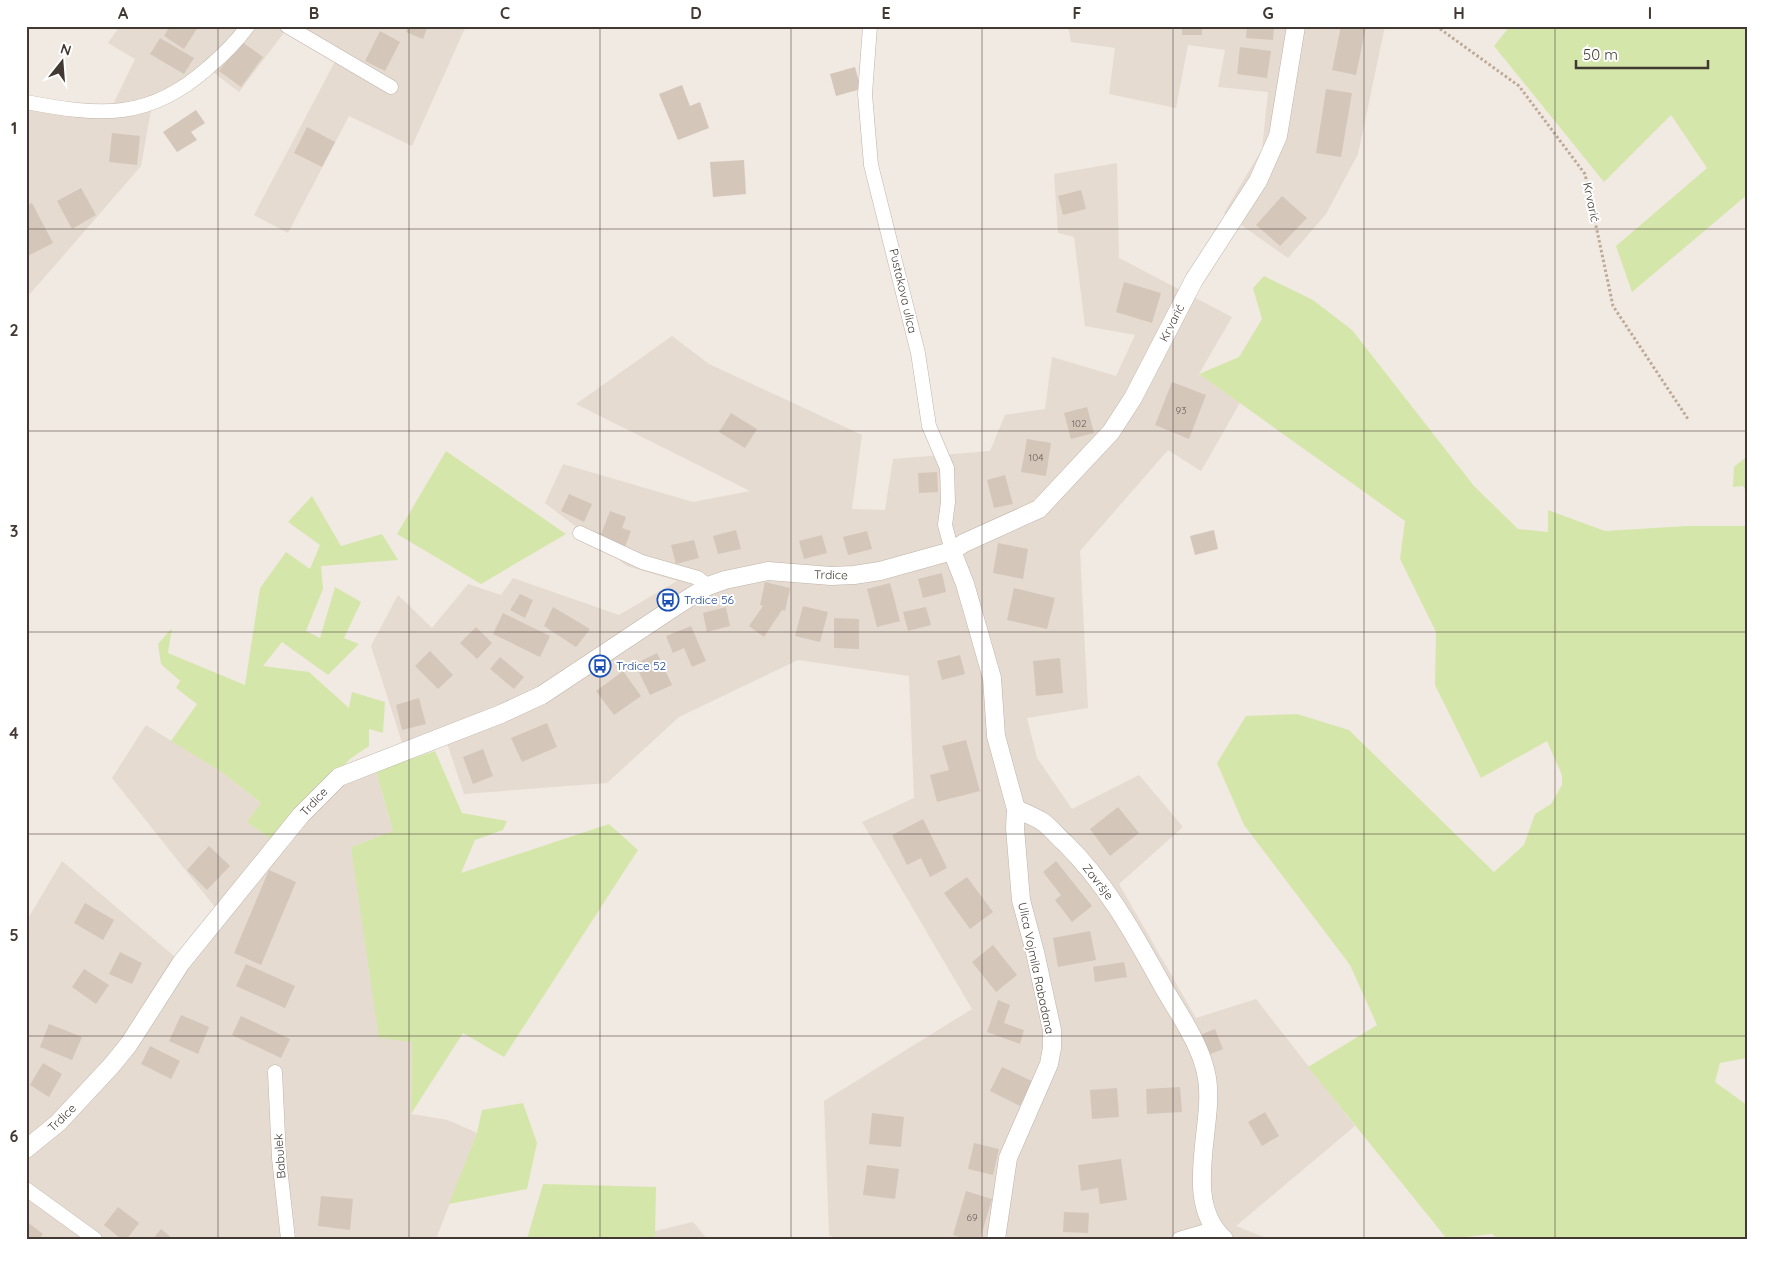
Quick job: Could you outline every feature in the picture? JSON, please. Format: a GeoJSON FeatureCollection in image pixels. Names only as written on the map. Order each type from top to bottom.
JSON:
{"type":"FeatureCollection","features":[{"type":"Feature","properties":{"kind":"street"},"geometry":{"type":"LineString","coordinates":[[26,102],[87,111],[132,109],[148,106],[162,101],[194,81],[248,26]]}},
{"type":"Feature","properties":{"kind":"street"},"geometry":{"type":"LineString","coordinates":[[287,26],[391,87]]}},
{"type":"Feature","properties":{"kind":"street","name":"Pustakova ulica"},"geometry":{"type":"LineString","coordinates":[[870,26],[865,94],[871,165],[918,353],[929,426],[947,468],[948,502],[945,525],[952,551]]}},
{"type":"Feature","properties":{"kind":"street","name":"Krvarić"},"geometry":{"type":"LineString","coordinates":[[952,551],[964,543],[1038,509],[1064,484],[1115,425],[1133,398],[1194,280],[1258,180],[1278,136],[1296,26]]}},
{"type":"Feature","properties":{"kind":"street"},"geometry":{"type":"LineString","coordinates":[[580,533],[642,562],[698,578],[708,586]]}},
{"type":"Feature","properties":{"kind":"street"},"geometry":{"type":"LineString","coordinates":[[952,551],[965,584],[992,678],[996,736],[1016,809]]}},
{"type":"Feature","properties":{"kind":"street","name":"Trdice"},"geometry":{"type":"LineString","coordinates":[[26,1149],[58,1123],[112,1065],[129,1044],[181,963],[301,815],[339,777],[501,714],[542,695],[708,586],[725,580],[768,571],[854,575],[928,560],[952,551]]}},
{"type":"Feature","properties":{"kind":"street","name":"Završje"},"geometry":{"type":"LineString","coordinates":[[1016,809],[1044,823],[1077,855],[1111,898],[1190,1033],[1205,1067],[1208,1081],[1202,1171],[1207,1213],[1218,1234],[1179,1239]]}},
{"type":"Feature","properties":{"kind":"street","name":"Ulica Vojmila Rabadana"},"geometry":{"type":"LineString","coordinates":[[996,1239],[1008,1158],[1043,1080],[1052,1048],[1052,1030],[1021,900],[1015,828],[1016,809]]}},
{"type":"Feature","properties":{"kind":"street","name":"Babulek"},"geometry":{"type":"LineString","coordinates":[[275,1072],[279,1158],[288,1239]]}},
{"type":"Feature","properties":{"kind":"street"},"geometry":{"type":"LineString","coordinates":[[26,1189],[95,1239]]}},
{"type":"Feature","properties":{"kind":"path","name":"Krvarić"},"geometry":{"type":"LineString","coordinates":[[1436,26],[1519,86],[1586,174],[1613,306],[1688,419]]}},
{"type":"Feature","properties":{"kind":"shaded area"},"geometry":{"type":"Polygon","coordinates":[[[120,26],[289,26],[239,92],[204,65],[153,99],[141,166],[30,294],[26,291],[26,107],[108,115],[135,59],[108,43],[120,26]]]}},
{"type":"Feature","properties":{"kind":"shaded area"},"geometry":{"type":"Polygon","coordinates":[[[299,26],[466,26],[412,146],[349,116],[288,233],[254,215],[341,50],[299,26]]]}},
{"type":"Feature","properties":{"kind":"shaded area"},"geometry":{"type":"Polygon","coordinates":[[[1068,26],[1385,26],[1358,154],[1326,214],[1288,258],[1224,213],[1262,149],[1268,92],[1218,87],[1225,50],[1188,45],[1176,108],[1109,94],[1115,48],[1071,42],[1068,26]]]}},
{"type":"Feature","properties":{"kind":"shaded area"},"geometry":{"type":"Polygon","coordinates":[[[1117,163],[1119,258],[1232,317],[1199,374],[1240,403],[1201,471],[1168,450],[1080,551],[1088,708],[1027,718],[1037,758],[1072,809],[1139,775],[1183,827],[1119,884],[1196,1018],[1256,999],[1355,1126],[1236,1226],[1269,1239],[836,1239],[829,1235],[824,1101],[972,1009],[862,822],[914,798],[909,676],[798,660],[679,717],[607,783],[464,794],[447,743],[407,758],[371,646],[398,595],[432,628],[468,584],[501,595],[513,578],[619,615],[677,581],[627,566],[545,503],[563,464],[693,502],[750,491],[576,404],[672,336],[709,364],[862,435],[852,509],[885,510],[893,459],[990,451],[1005,415],[1045,409],[1052,357],[1116,376],[1135,335],[1085,326],[1074,237],[1058,233],[1054,174],[1117,163]]]}},
{"type":"Feature","properties":{"kind":"shaded area"},"geometry":{"type":"Polygon","coordinates":[[[146,725],[220,771],[262,804],[247,822],[272,840],[288,847],[328,795],[344,785],[376,771],[393,831],[351,847],[412,1042],[411,1114],[448,1120],[477,1133],[436,1239],[26,1239],[26,922],[62,861],[188,968],[226,921],[112,778],[146,725]]]}},
{"type":"Feature","properties":{"kind":"shaded area"},"geometry":{"type":"Polygon","coordinates":[[[693,1222],[707,1239],[655,1239],[655,1231],[693,1222]]]}},
{"type":"Feature","properties":{"kind":"green space"},"geometry":{"type":"Polygon","coordinates":[[[1510,26],[1747,26],[1747,195],[1632,292],[1616,246],[1707,168],[1671,115],[1604,182],[1494,46],[1510,26]]]}},
{"type":"Feature","properties":{"kind":"green space"},"geometry":{"type":"Polygon","coordinates":[[[1264,276],[1313,300],[1352,330],[1474,486],[1518,529],[1548,532],[1548,510],[1605,531],[1687,526],[1747,526],[1747,1058],[1720,1063],[1715,1082],[1747,1105],[1747,1239],[1498,1239],[1492,1234],[1447,1239],[1308,1067],[1377,1025],[1350,965],[1244,825],[1217,763],[1246,716],[1297,714],[1349,730],[1494,872],[1524,845],[1535,814],[1551,804],[1562,785],[1562,775],[1547,741],[1481,778],[1435,685],[1436,632],[1400,559],[1405,521],[1199,374],[1239,357],[1262,319],[1253,288],[1264,276]]]}},
{"type":"Feature","properties":{"kind":"green space"},"geometry":{"type":"Polygon","coordinates":[[[446,451],[566,534],[481,584],[397,534],[446,451]]]}},
{"type":"Feature","properties":{"kind":"green space"},"geometry":{"type":"Polygon","coordinates":[[[1747,456],[1747,493],[1743,486],[1733,487],[1734,467],[1747,456]]]}},
{"type":"Feature","properties":{"kind":"green space"},"geometry":{"type":"Polygon","coordinates":[[[312,496],[341,546],[382,534],[398,560],[321,566],[323,589],[306,631],[320,638],[335,587],[361,602],[344,638],[359,644],[328,675],[282,642],[263,666],[309,672],[349,708],[352,692],[385,702],[383,733],[369,729],[369,746],[350,759],[272,840],[247,822],[261,803],[220,771],[171,741],[197,704],[176,688],[180,681],[161,664],[158,644],[172,628],[168,653],[245,685],[260,588],[286,552],[310,569],[320,545],[288,522],[312,496]]]}},
{"type":"Feature","properties":{"kind":"green space"},"geometry":{"type":"Polygon","coordinates":[[[435,751],[462,813],[507,821],[503,830],[475,840],[461,873],[609,824],[638,850],[504,1057],[463,1033],[411,1114],[412,1042],[379,1038],[351,847],[393,831],[376,771],[435,751]]]}},
{"type":"Feature","properties":{"kind":"green space"},"geometry":{"type":"Polygon","coordinates":[[[523,1103],[537,1143],[527,1189],[449,1204],[477,1133],[482,1110],[523,1103]]]}},
{"type":"Feature","properties":{"kind":"green space"},"geometry":{"type":"Polygon","coordinates":[[[543,1184],[656,1187],[655,1238],[527,1239],[543,1184]]]}},
{"type":"Feature","properties":{"kind":"building"},"geometry":{"type":"Polygon","coordinates":[[[170,26],[198,27],[184,49],[164,36],[170,26]]]}},
{"type":"Feature","properties":{"kind":"building"},"geometry":{"type":"Polygon","coordinates":[[[408,26],[428,26],[423,39],[406,32],[408,26]]]}},
{"type":"Feature","properties":{"kind":"building"},"geometry":{"type":"Polygon","coordinates":[[[1182,26],[1202,26],[1202,35],[1182,35],[1182,26]]]}},
{"type":"Feature","properties":{"kind":"building"},"geometry":{"type":"Polygon","coordinates":[[[1247,26],[1274,26],[1273,40],[1246,38],[1247,26]]]}},
{"type":"Feature","properties":{"kind":"building"},"geometry":{"type":"Polygon","coordinates":[[[1341,26],[1366,26],[1356,75],[1332,70],[1341,26]]]}},
{"type":"Feature","properties":{"kind":"building"},"geometry":{"type":"Polygon","coordinates":[[[380,31],[400,42],[385,71],[365,61],[380,31]]]}},
{"type":"Feature","properties":{"kind":"building"},"geometry":{"type":"Polygon","coordinates":[[[160,38],[194,58],[184,74],[150,54],[160,38]]]}},
{"type":"Feature","properties":{"kind":"building"},"geometry":{"type":"Polygon","coordinates":[[[241,41],[263,57],[241,87],[219,71],[241,41]]]}},
{"type":"Feature","properties":{"kind":"building"},"geometry":{"type":"Polygon","coordinates":[[[1240,47],[1271,51],[1267,78],[1237,74],[1240,47]]]}},
{"type":"Feature","properties":{"kind":"building"},"geometry":{"type":"Polygon","coordinates":[[[855,67],[861,89],[836,96],[830,74],[855,67]]]}},
{"type":"Feature","properties":{"kind":"building"},"geometry":{"type":"Polygon","coordinates":[[[682,85],[690,106],[700,102],[709,128],[678,140],[659,94],[682,85]]]}},
{"type":"Feature","properties":{"kind":"building"},"geometry":{"type":"Polygon","coordinates":[[[1326,89],[1352,93],[1341,157],[1316,153],[1326,89]]]}},
{"type":"Feature","properties":{"kind":"building"},"geometry":{"type":"Polygon","coordinates":[[[196,110],[205,123],[191,132],[197,140],[177,152],[163,132],[196,110]]]}},
{"type":"Feature","properties":{"kind":"building"},"geometry":{"type":"Polygon","coordinates":[[[307,127],[335,142],[322,167],[294,153],[307,127]]]}},
{"type":"Feature","properties":{"kind":"building"},"geometry":{"type":"Polygon","coordinates":[[[112,133],[140,136],[137,165],[109,162],[112,133]]]}},
{"type":"Feature","properties":{"kind":"building"},"geometry":{"type":"Polygon","coordinates":[[[744,160],[746,194],[713,197],[710,162],[744,160]]]}},
{"type":"Feature","properties":{"kind":"building"},"geometry":{"type":"Polygon","coordinates":[[[81,188],[96,215],[72,229],[57,201],[81,188]]]}},
{"type":"Feature","properties":{"kind":"building"},"geometry":{"type":"Polygon","coordinates":[[[1081,190],[1086,209],[1063,215],[1058,196],[1081,190]]]}},
{"type":"Feature","properties":{"kind":"building"},"geometry":{"type":"Polygon","coordinates":[[[1282,196],[1307,218],[1280,246],[1256,225],[1282,196]]]}},
{"type":"Feature","properties":{"kind":"building"},"geometry":{"type":"Polygon","coordinates":[[[32,203],[53,243],[26,257],[26,206],[32,203]]]}},
{"type":"Feature","properties":{"kind":"building"},"geometry":{"type":"Polygon","coordinates":[[[1124,282],[1161,293],[1152,323],[1116,312],[1124,282]]]}},
{"type":"Feature","properties":{"kind":"building"},"geometry":{"type":"Polygon","coordinates":[[[1172,382],[1206,395],[1189,439],[1155,425],[1172,382]]]}},
{"type":"Feature","properties":{"kind":"building"},"geometry":{"type":"Polygon","coordinates":[[[1087,407],[1094,433],[1071,439],[1064,413],[1087,407]]]}},
{"type":"Feature","properties":{"kind":"building"},"geometry":{"type":"Polygon","coordinates":[[[731,413],[757,429],[745,448],[719,432],[731,413]]]}},
{"type":"Feature","properties":{"kind":"building"},"geometry":{"type":"Polygon","coordinates":[[[1027,439],[1051,443],[1046,476],[1021,472],[1027,439]]]}},
{"type":"Feature","properties":{"kind":"building"},"geometry":{"type":"Polygon","coordinates":[[[937,472],[938,492],[919,493],[918,473],[937,472]]]}},
{"type":"Feature","properties":{"kind":"building"},"geometry":{"type":"Polygon","coordinates":[[[1005,475],[1013,504],[994,508],[987,480],[1005,475]]]}},
{"type":"Feature","properties":{"kind":"building"},"geometry":{"type":"Polygon","coordinates":[[[569,494],[592,504],[584,522],[561,511],[569,494]]]}},
{"type":"Feature","properties":{"kind":"building"},"geometry":{"type":"Polygon","coordinates":[[[610,511],[626,517],[622,528],[631,531],[625,547],[600,537],[610,511]]]}},
{"type":"Feature","properties":{"kind":"building"},"geometry":{"type":"Polygon","coordinates":[[[736,530],[741,549],[718,554],[713,536],[736,530]]]}},
{"type":"Feature","properties":{"kind":"building"},"geometry":{"type":"Polygon","coordinates":[[[1214,530],[1218,549],[1195,555],[1190,536],[1214,530]]]}},
{"type":"Feature","properties":{"kind":"building"},"geometry":{"type":"Polygon","coordinates":[[[867,531],[872,549],[848,555],[843,537],[867,531]]]}},
{"type":"Feature","properties":{"kind":"building"},"geometry":{"type":"Polygon","coordinates":[[[822,535],[827,553],[804,559],[799,541],[822,535]]]}},
{"type":"Feature","properties":{"kind":"building"},"geometry":{"type":"Polygon","coordinates":[[[694,540],[699,558],[676,564],[671,545],[694,540]]]}},
{"type":"Feature","properties":{"kind":"building"},"geometry":{"type":"Polygon","coordinates":[[[998,543],[1028,549],[1023,579],[993,573],[998,543]]]}},
{"type":"Feature","properties":{"kind":"building"},"geometry":{"type":"Polygon","coordinates":[[[942,573],[946,592],[923,598],[918,579],[942,573]]]}},
{"type":"Feature","properties":{"kind":"building"},"geometry":{"type":"Polygon","coordinates":[[[765,582],[790,588],[785,611],[782,610],[764,637],[749,626],[763,606],[760,605],[765,582]]]}},
{"type":"Feature","properties":{"kind":"building"},"geometry":{"type":"Polygon","coordinates":[[[890,583],[900,621],[877,627],[867,589],[890,583]]]}},
{"type":"Feature","properties":{"kind":"building"},"geometry":{"type":"Polygon","coordinates":[[[1014,588],[1055,598],[1047,629],[1007,620],[1014,588]]]}},
{"type":"Feature","properties":{"kind":"building"},"geometry":{"type":"Polygon","coordinates":[[[520,594],[533,600],[525,618],[510,610],[520,594]]]}},
{"type":"Feature","properties":{"kind":"building"},"geometry":{"type":"Polygon","coordinates":[[[803,606],[828,612],[820,642],[795,636],[803,606]]]}},
{"type":"Feature","properties":{"kind":"building"},"geometry":{"type":"Polygon","coordinates":[[[553,607],[590,629],[576,647],[544,626],[553,607]]]}},
{"type":"Feature","properties":{"kind":"building"},"geometry":{"type":"Polygon","coordinates":[[[726,607],[730,626],[707,632],[703,613],[726,607]]]}},
{"type":"Feature","properties":{"kind":"building"},"geometry":{"type":"Polygon","coordinates":[[[926,607],[931,625],[908,631],[903,612],[926,607]]]}},
{"type":"Feature","properties":{"kind":"building"},"geometry":{"type":"Polygon","coordinates":[[[503,613],[550,636],[540,657],[493,634],[503,613]]]}},
{"type":"Feature","properties":{"kind":"building"},"geometry":{"type":"Polygon","coordinates":[[[834,618],[859,619],[859,649],[834,648],[834,618]]]}},
{"type":"Feature","properties":{"kind":"building"},"geometry":{"type":"Polygon","coordinates":[[[691,626],[706,661],[692,667],[684,648],[673,653],[666,636],[691,626]]]}},
{"type":"Feature","properties":{"kind":"building"},"geometry":{"type":"Polygon","coordinates":[[[476,627],[492,643],[477,659],[460,643],[476,627]]]}},
{"type":"Feature","properties":{"kind":"building"},"geometry":{"type":"Polygon","coordinates":[[[430,651],[453,675],[438,689],[415,666],[430,651]]]}},
{"type":"Feature","properties":{"kind":"building"},"geometry":{"type":"Polygon","coordinates":[[[657,653],[672,685],[650,695],[635,664],[657,653]]]}},
{"type":"Feature","properties":{"kind":"building"},"geometry":{"type":"Polygon","coordinates":[[[960,655],[965,674],[942,680],[937,661],[960,655]]]}},
{"type":"Feature","properties":{"kind":"building"},"geometry":{"type":"Polygon","coordinates":[[[500,657],[524,677],[514,689],[490,669],[500,657]]]}},
{"type":"Feature","properties":{"kind":"building"},"geometry":{"type":"Polygon","coordinates":[[[1060,658],[1063,693],[1036,696],[1033,661],[1060,658]]]}},
{"type":"Feature","properties":{"kind":"building"},"geometry":{"type":"Polygon","coordinates":[[[623,671],[641,696],[614,715],[596,691],[623,671]]]}},
{"type":"Feature","properties":{"kind":"building"},"geometry":{"type":"Polygon","coordinates":[[[419,698],[426,724],[402,730],[396,705],[419,698]]]}},
{"type":"Feature","properties":{"kind":"building"},"geometry":{"type":"Polygon","coordinates":[[[547,723],[557,747],[522,762],[511,738],[547,723]]]}},
{"type":"Feature","properties":{"kind":"building"},"geometry":{"type":"Polygon","coordinates":[[[966,740],[980,791],[937,802],[930,775],[949,770],[942,746],[966,740]]]}},
{"type":"Feature","properties":{"kind":"building"},"geometry":{"type":"Polygon","coordinates":[[[483,749],[493,776],[473,784],[463,757],[483,749]]]}},
{"type":"Feature","properties":{"kind":"building"},"geometry":{"type":"Polygon","coordinates":[[[1118,807],[1139,833],[1110,856],[1090,829],[1118,807]]]}},
{"type":"Feature","properties":{"kind":"building"},"geometry":{"type":"Polygon","coordinates":[[[923,819],[947,868],[930,877],[921,858],[907,865],[892,835],[923,819]]]}},
{"type":"Feature","properties":{"kind":"building"},"geometry":{"type":"Polygon","coordinates":[[[209,846],[230,866],[207,890],[187,870],[209,846]]]}},
{"type":"Feature","properties":{"kind":"building"},"geometry":{"type":"Polygon","coordinates":[[[1056,861],[1092,906],[1072,922],[1055,900],[1061,895],[1043,872],[1056,861]]]}},
{"type":"Feature","properties":{"kind":"building"},"geometry":{"type":"Polygon","coordinates":[[[269,870],[296,882],[261,965],[234,953],[269,870]]]}},
{"type":"Feature","properties":{"kind":"building"},"geometry":{"type":"Polygon","coordinates":[[[967,877],[993,912],[970,929],[944,893],[967,877]]]}},
{"type":"Feature","properties":{"kind":"building"},"geometry":{"type":"Polygon","coordinates":[[[85,903],[114,920],[103,940],[74,923],[85,903]]]}},
{"type":"Feature","properties":{"kind":"building"},"geometry":{"type":"Polygon","coordinates":[[[1090,931],[1096,960],[1058,967],[1053,938],[1090,931]]]}},
{"type":"Feature","properties":{"kind":"building"},"geometry":{"type":"Polygon","coordinates":[[[993,945],[1017,975],[996,992],[972,962],[993,945]]]}},
{"type":"Feature","properties":{"kind":"building"},"geometry":{"type":"Polygon","coordinates":[[[120,952],[142,963],[132,984],[109,974],[120,952]]]}},
{"type":"Feature","properties":{"kind":"building"},"geometry":{"type":"Polygon","coordinates":[[[1124,962],[1127,977],[1095,982],[1093,967],[1124,962]]]}},
{"type":"Feature","properties":{"kind":"building"},"geometry":{"type":"Polygon","coordinates":[[[246,964],[295,986],[285,1008],[236,986],[246,964]]]}},
{"type":"Feature","properties":{"kind":"building"},"geometry":{"type":"Polygon","coordinates":[[[84,969],[109,985],[96,1004],[72,987],[84,969]]]}},
{"type":"Feature","properties":{"kind":"building"},"geometry":{"type":"Polygon","coordinates":[[[998,1000],[1010,1005],[1004,1023],[1024,1030],[1020,1044],[987,1032],[998,1000]]]}},
{"type":"Feature","properties":{"kind":"building"},"geometry":{"type":"Polygon","coordinates":[[[181,1015],[209,1027],[198,1054],[169,1041],[181,1015]]]}},
{"type":"Feature","properties":{"kind":"building"},"geometry":{"type":"Polygon","coordinates":[[[241,1016],[290,1039],[281,1058],[232,1035],[241,1016]]]}},
{"type":"Feature","properties":{"kind":"building"},"geometry":{"type":"Polygon","coordinates":[[[49,1024],[82,1037],[72,1060],[40,1047],[49,1024]]]}},
{"type":"Feature","properties":{"kind":"building"},"geometry":{"type":"Polygon","coordinates":[[[1215,1029],[1223,1049],[1208,1055],[1200,1035],[1215,1029]]]}},
{"type":"Feature","properties":{"kind":"building"},"geometry":{"type":"Polygon","coordinates":[[[150,1046],[180,1061],[171,1079],[141,1064],[150,1046]]]}},
{"type":"Feature","properties":{"kind":"building"},"geometry":{"type":"Polygon","coordinates":[[[43,1063],[62,1074],[49,1097],[30,1085],[43,1063]]]}},
{"type":"Feature","properties":{"kind":"building"},"geometry":{"type":"Polygon","coordinates":[[[1002,1067],[1032,1081],[1020,1106],[990,1091],[1002,1067]]]}},
{"type":"Feature","properties":{"kind":"building"},"geometry":{"type":"Polygon","coordinates":[[[1180,1087],[1182,1112],[1147,1114],[1146,1089],[1180,1087]]]}},
{"type":"Feature","properties":{"kind":"building"},"geometry":{"type":"Polygon","coordinates":[[[1117,1088],[1119,1117],[1092,1119],[1090,1090],[1117,1088]]]}},
{"type":"Feature","properties":{"kind":"building"},"geometry":{"type":"Polygon","coordinates":[[[1265,1112],[1279,1136],[1262,1146],[1248,1122],[1265,1112]]]}},
{"type":"Feature","properties":{"kind":"building"},"geometry":{"type":"Polygon","coordinates":[[[872,1113],[904,1117],[901,1147],[869,1144],[872,1113]]]}},
{"type":"Feature","properties":{"kind":"building"},"geometry":{"type":"Polygon","coordinates":[[[974,1143],[999,1149],[993,1175],[968,1169],[974,1143]]]}},
{"type":"Feature","properties":{"kind":"building"},"geometry":{"type":"Polygon","coordinates":[[[1121,1159],[1127,1200],[1100,1204],[1098,1188],[1081,1191],[1078,1165],[1121,1159]]]}},
{"type":"Feature","properties":{"kind":"building"},"geometry":{"type":"Polygon","coordinates":[[[867,1165],[899,1169],[895,1199],[863,1195],[867,1165]]]}},
{"type":"Feature","properties":{"kind":"building"},"geometry":{"type":"Polygon","coordinates":[[[966,1191],[992,1199],[980,1239],[965,1239],[953,1235],[966,1191]]]}},
{"type":"Feature","properties":{"kind":"building"},"geometry":{"type":"Polygon","coordinates":[[[321,1196],[353,1199],[350,1230],[318,1226],[321,1196]]]}},
{"type":"Feature","properties":{"kind":"building"},"geometry":{"type":"Polygon","coordinates":[[[118,1207],[139,1223],[127,1239],[121,1239],[104,1225],[118,1207]]]}},
{"type":"Feature","properties":{"kind":"building"},"geometry":{"type":"Polygon","coordinates":[[[1064,1212],[1089,1213],[1088,1233],[1063,1232],[1064,1212]]]}},
{"type":"Feature","properties":{"kind":"building"},"geometry":{"type":"Polygon","coordinates":[[[26,1221],[43,1234],[39,1239],[26,1239],[26,1221]]]}},
{"type":"Feature","properties":{"kind":"building"},"geometry":{"type":"Polygon","coordinates":[[[161,1229],[173,1239],[153,1239],[161,1229]]]}},
{"type":"Feature","properties":{"kind":"place","name":"Trdice 56"},"geometry":{"type":"Point","coordinates":[668,600]}},
{"type":"Feature","properties":{"kind":"place","name":"Trdice 52"},"geometry":{"type":"Point","coordinates":[600,666]}}]}
